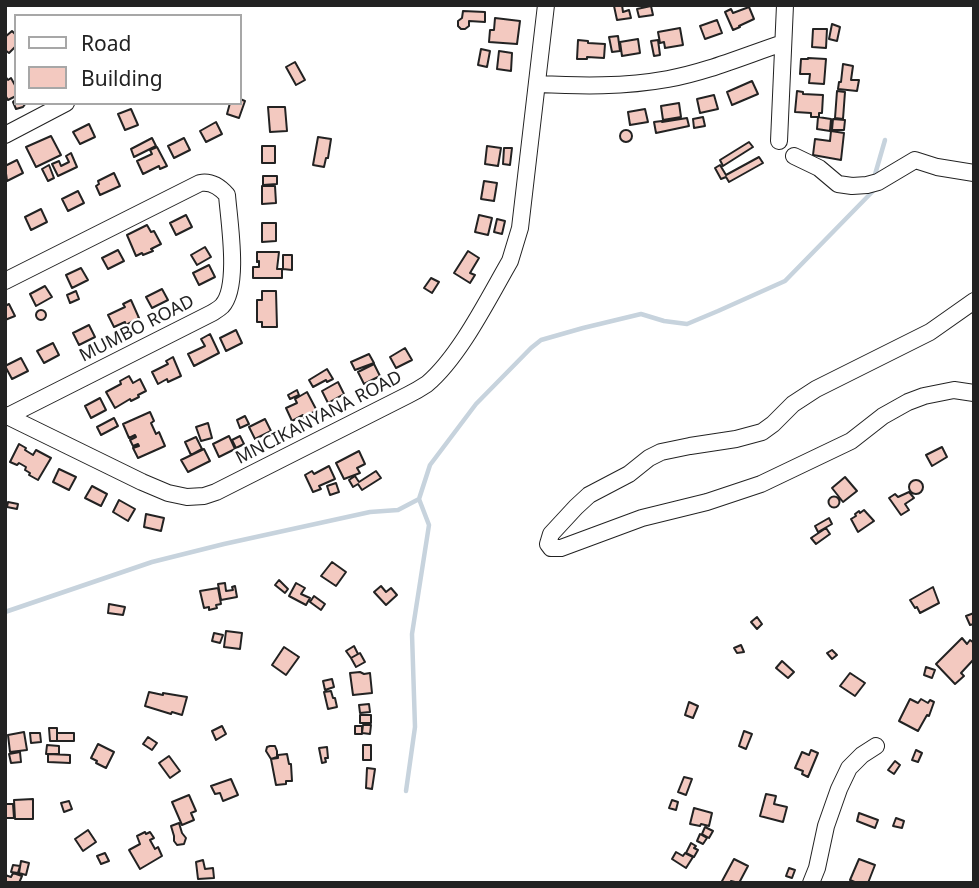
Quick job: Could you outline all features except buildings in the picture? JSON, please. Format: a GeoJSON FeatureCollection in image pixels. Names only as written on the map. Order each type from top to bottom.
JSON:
{"type":"FeatureCollection","features":[{"type":"Feature","properties":{"kind":"street","name":"MNCIKANYANA ROAD"},"geometry":{"type":"LineString","coordinates":[[6,415],[168,493],[187,497],[204,496],[425,385],[445,366],[510,261],[520,228],[547,5]]}},
{"type":"Feature","properties":{"kind":"street"},"geometry":{"type":"LineString","coordinates":[[779,141],[785,5]]}},
{"type":"Feature","properties":{"kind":"street"},"geometry":{"type":"LineString","coordinates":[[537,85],[614,86],[669,79],[705,71],[782,44]]}},
{"type":"Feature","properties":{"kind":"street"},"geometry":{"type":"LineString","coordinates":[[5,135],[62,105]]}},
{"type":"Feature","properties":{"kind":"street"},"geometry":{"type":"LineString","coordinates":[[794,156],[819,168],[838,184],[852,186],[871,184],[915,160],[937,167],[974,173]]}},
{"type":"Feature","properties":{"kind":"street","name":"MUMBO ROAD"},"geometry":{"type":"LineString","coordinates":[[5,281],[200,183],[219,187],[227,195],[233,267],[228,295],[223,306],[6,415]]}},
{"type":"Feature","properties":{"kind":"street"},"geometry":{"type":"LineString","coordinates":[[974,301],[930,332],[816,389],[793,404],[762,432],[662,452],[649,458],[629,474],[589,495],[551,534],[548,544],[551,548],[561,548],[642,518],[706,502],[761,484],[851,441],[883,416],[908,402],[949,390],[974,393]]}},
{"type":"Feature","properties":{"kind":"street"},"geometry":{"type":"LineString","coordinates":[[811,883],[839,789],[849,768],[876,746]]}},
{"type":"Feature","properties":{"kind":"waterway"},"geometry":{"type":"LineString","coordinates":[[874,178],[885,140]]}},
{"type":"Feature","properties":{"kind":"waterway"},"geometry":{"type":"LineString","coordinates":[[5,612],[152,562],[370,512],[398,510],[419,499],[430,465],[476,404],[541,340],[641,314],[687,324],[785,281],[874,190],[873,187]]}},
{"type":"Feature","properties":{"kind":"waterway"},"geometry":{"type":"LineString","coordinates":[[406,791],[415,727],[412,634],[429,525],[419,499]]}}]}
